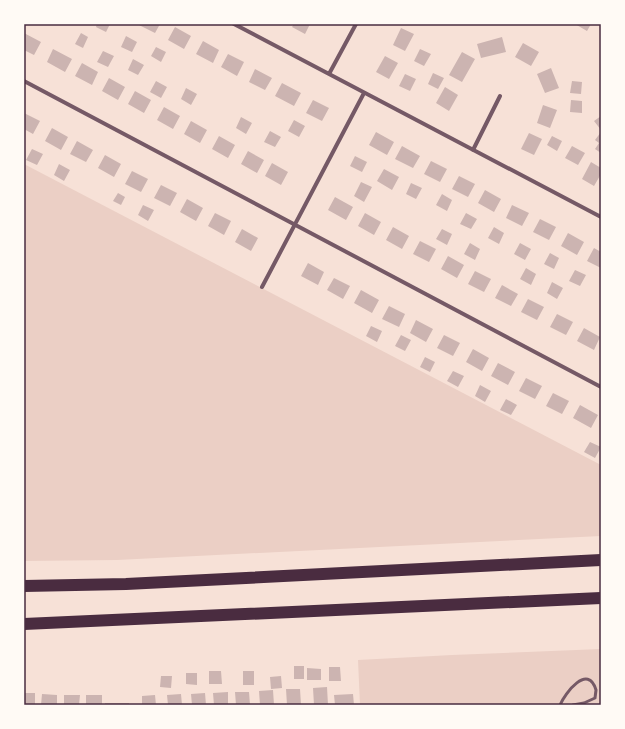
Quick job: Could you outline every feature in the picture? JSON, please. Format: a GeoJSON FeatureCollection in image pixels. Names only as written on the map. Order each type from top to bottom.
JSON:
{"type":"FeatureCollection","features":[{"type":"Feature","properties":{"kind":"highway"},"geometry":{"type":"LineString","coordinates":[[24,586],[126,584],[601,560]]}},
{"type":"Feature","properties":{"kind":"highway"},"geometry":{"type":"LineString","coordinates":[[24,624],[601,598]]}},
{"type":"Feature","properties":{"kind":"street"},"geometry":{"type":"LineString","coordinates":[[234,24],[601,218]]}},
{"type":"Feature","properties":{"kind":"street"},"geometry":{"type":"LineString","coordinates":[[329,74],[356,24]]}},
{"type":"Feature","properties":{"kind":"street"},"geometry":{"type":"LineString","coordinates":[[24,81],[601,387]]}},
{"type":"Feature","properties":{"kind":"street"},"geometry":{"type":"LineString","coordinates":[[262,287],[364,93]]}},
{"type":"Feature","properties":{"kind":"street"},"geometry":{"type":"LineString","coordinates":[[473,150],[500,96]]}},
{"type":"Feature","properties":{"kind":"lane"},"geometry":{"type":"LineString","coordinates":[[560,705],[571,686],[577,682],[588,680],[592,682],[596,690],[595,698],[584,703],[573,705]]}},
{"type":"Feature","properties":{"kind":"shaded area"},"geometry":{"type":"Polygon","coordinates":[[[24,164],[601,465],[601,536],[117,560],[24,561],[24,164]]]}},
{"type":"Feature","properties":{"kind":"shaded area"},"geometry":{"type":"Polygon","coordinates":[[[601,649],[601,705],[360,705],[358,660],[601,649]]]}},
{"type":"Feature","properties":{"kind":"building"},"geometry":{"type":"Polygon","coordinates":[[[97,24],[110,24],[106,32],[96,27],[97,24]]]}},
{"type":"Feature","properties":{"kind":"building"},"geometry":{"type":"Polygon","coordinates":[[[137,24],[160,24],[155,33],[137,24]]]}},
{"type":"Feature","properties":{"kind":"building"},"geometry":{"type":"Polygon","coordinates":[[[294,24],[310,24],[305,34],[292,27],[294,24]]]}},
{"type":"Feature","properties":{"kind":"building"},"geometry":{"type":"Polygon","coordinates":[[[575,24],[591,24],[587,31],[575,24]]]}},
{"type":"Feature","properties":{"kind":"building"},"geometry":{"type":"Polygon","coordinates":[[[175,27],[191,36],[184,49],[168,40],[175,27]]]}},
{"type":"Feature","properties":{"kind":"building"},"geometry":{"type":"Polygon","coordinates":[[[401,28],[414,34],[405,51],[393,45],[401,28]]]}},
{"type":"Feature","properties":{"kind":"building"},"geometry":{"type":"Polygon","coordinates":[[[24,33],[41,42],[34,55],[24,50],[24,33]]]}},
{"type":"Feature","properties":{"kind":"building"},"geometry":{"type":"Polygon","coordinates":[[[81,33],[88,37],[83,48],[75,44],[81,33]]]}},
{"type":"Feature","properties":{"kind":"building"},"geometry":{"type":"Polygon","coordinates":[[[126,36],[137,42],[132,52],[121,47],[126,36]]]}},
{"type":"Feature","properties":{"kind":"building"},"geometry":{"type":"Polygon","coordinates":[[[502,37],[506,52],[481,58],[477,44],[502,37]]]}},
{"type":"Feature","properties":{"kind":"building"},"geometry":{"type":"Polygon","coordinates":[[[203,41],[219,50],[213,63],[196,54],[203,41]]]}},
{"type":"Feature","properties":{"kind":"building"},"geometry":{"type":"Polygon","coordinates":[[[523,43],[539,52],[531,66],[515,57],[523,43]]]}},
{"type":"Feature","properties":{"kind":"building"},"geometry":{"type":"Polygon","coordinates":[[[156,47],[166,52],[161,62],[151,56],[156,47]]]}},
{"type":"Feature","properties":{"kind":"building"},"geometry":{"type":"Polygon","coordinates":[[[53,49],[72,59],[65,72],[47,62],[53,49]]]}},
{"type":"Feature","properties":{"kind":"building"},"geometry":{"type":"Polygon","coordinates":[[[420,49],[431,54],[424,66],[414,61],[420,49]]]}},
{"type":"Feature","properties":{"kind":"building"},"geometry":{"type":"Polygon","coordinates":[[[103,51],[114,56],[108,67],[97,62],[103,51]]]}},
{"type":"Feature","properties":{"kind":"building"},"geometry":{"type":"Polygon","coordinates":[[[462,52],[475,59],[462,82],[449,75],[462,52]]]}},
{"type":"Feature","properties":{"kind":"building"},"geometry":{"type":"Polygon","coordinates":[[[228,54],[244,62],[237,76],[221,67],[228,54]]]}},
{"type":"Feature","properties":{"kind":"building"},"geometry":{"type":"Polygon","coordinates":[[[385,56],[398,63],[389,79],[376,72],[385,56]]]}},
{"type":"Feature","properties":{"kind":"building"},"geometry":{"type":"Polygon","coordinates":[[[133,59],[144,65],[138,75],[128,70],[133,59]]]}},
{"type":"Feature","properties":{"kind":"building"},"geometry":{"type":"Polygon","coordinates":[[[82,63],[98,72],[92,85],[75,76],[82,63]]]}},
{"type":"Feature","properties":{"kind":"building"},"geometry":{"type":"Polygon","coordinates":[[[551,68],[559,88],[545,93],[537,74],[551,68]]]}},
{"type":"Feature","properties":{"kind":"building"},"geometry":{"type":"Polygon","coordinates":[[[255,69],[272,78],[265,90],[249,82],[255,69]]]}},
{"type":"Feature","properties":{"kind":"building"},"geometry":{"type":"Polygon","coordinates":[[[433,73],[444,78],[438,89],[428,84],[433,73]]]}},
{"type":"Feature","properties":{"kind":"building"},"geometry":{"type":"Polygon","coordinates":[[[405,74],[416,79],[410,91],[399,86],[405,74]]]}},
{"type":"Feature","properties":{"kind":"building"},"geometry":{"type":"Polygon","coordinates":[[[109,78],[125,87],[118,100],[102,91],[109,78]]]}},
{"type":"Feature","properties":{"kind":"building"},"geometry":{"type":"Polygon","coordinates":[[[156,81],[167,87],[161,98],[150,92],[156,81]]]}},
{"type":"Feature","properties":{"kind":"building"},"geometry":{"type":"Polygon","coordinates":[[[572,81],[582,82],[581,94],[570,93],[572,81]]]}},
{"type":"Feature","properties":{"kind":"building"},"geometry":{"type":"Polygon","coordinates":[[[282,83],[301,93],[294,106],[275,96],[282,83]]]}},
{"type":"Feature","properties":{"kind":"building"},"geometry":{"type":"Polygon","coordinates":[[[445,87],[458,95],[449,111],[436,103],[445,87]]]}},
{"type":"Feature","properties":{"kind":"building"},"geometry":{"type":"Polygon","coordinates":[[[186,88],[197,94],[191,105],[181,99],[186,88]]]}},
{"type":"Feature","properties":{"kind":"building"},"geometry":{"type":"Polygon","coordinates":[[[135,91],[151,100],[144,113],[128,104],[135,91]]]}},
{"type":"Feature","properties":{"kind":"building"},"geometry":{"type":"Polygon","coordinates":[[[313,100],[329,108],[322,121],[306,113],[313,100]]]}},
{"type":"Feature","properties":{"kind":"building"},"geometry":{"type":"Polygon","coordinates":[[[571,100],[582,101],[582,113],[570,112],[571,100]]]}},
{"type":"Feature","properties":{"kind":"building"},"geometry":{"type":"Polygon","coordinates":[[[543,105],[557,110],[550,128],[537,123],[543,105]]]}},
{"type":"Feature","properties":{"kind":"building"},"geometry":{"type":"Polygon","coordinates":[[[164,107],[180,116],[173,129],[157,120],[164,107]]]}},
{"type":"Feature","properties":{"kind":"building"},"geometry":{"type":"Polygon","coordinates":[[[24,113],[40,121],[33,134],[24,129],[24,113]]]}},
{"type":"Feature","properties":{"kind":"building"},"geometry":{"type":"Polygon","coordinates":[[[601,116],[601,130],[594,121],[601,116]]]}},
{"type":"Feature","properties":{"kind":"building"},"geometry":{"type":"Polygon","coordinates":[[[241,117],[252,123],[246,134],[236,128],[241,117]]]}},
{"type":"Feature","properties":{"kind":"building"},"geometry":{"type":"Polygon","coordinates":[[[294,120],[305,126],[299,137],[288,131],[294,120]]]}},
{"type":"Feature","properties":{"kind":"building"},"geometry":{"type":"Polygon","coordinates":[[[191,121],[207,130],[200,143],[184,134],[191,121]]]}},
{"type":"Feature","properties":{"kind":"building"},"geometry":{"type":"Polygon","coordinates":[[[52,128],[68,137],[61,150],[45,141],[52,128]]]}},
{"type":"Feature","properties":{"kind":"building"},"geometry":{"type":"Polygon","coordinates":[[[270,131],[281,137],[275,147],[264,142],[270,131]]]}},
{"type":"Feature","properties":{"kind":"building"},"geometry":{"type":"Polygon","coordinates":[[[376,132],[394,142],[387,155],[369,145],[376,132]]]}},
{"type":"Feature","properties":{"kind":"building"},"geometry":{"type":"Polygon","coordinates":[[[601,132],[601,153],[595,149],[599,143],[595,140],[601,132]]]}},
{"type":"Feature","properties":{"kind":"building"},"geometry":{"type":"Polygon","coordinates":[[[529,133],[542,139],[534,155],[521,149],[529,133]]]}},
{"type":"Feature","properties":{"kind":"building"},"geometry":{"type":"Polygon","coordinates":[[[219,136],[235,145],[228,158],[212,149],[219,136]]]}},
{"type":"Feature","properties":{"kind":"building"},"geometry":{"type":"Polygon","coordinates":[[[552,136],[562,141],[557,151],[547,145],[552,136]]]}},
{"type":"Feature","properties":{"kind":"building"},"geometry":{"type":"Polygon","coordinates":[[[77,141],[93,150],[86,162],[70,154],[77,141]]]}},
{"type":"Feature","properties":{"kind":"building"},"geometry":{"type":"Polygon","coordinates":[[[402,146],[420,156],[413,168],[395,159],[402,146]]]}},
{"type":"Feature","properties":{"kind":"building"},"geometry":{"type":"Polygon","coordinates":[[[572,146],[585,153],[578,165],[565,158],[572,146]]]}},
{"type":"Feature","properties":{"kind":"building"},"geometry":{"type":"Polygon","coordinates":[[[32,149],[43,154],[37,165],[26,160],[32,149]]]}},
{"type":"Feature","properties":{"kind":"building"},"geometry":{"type":"Polygon","coordinates":[[[248,151],[264,160],[257,173],[241,164],[248,151]]]}},
{"type":"Feature","properties":{"kind":"building"},"geometry":{"type":"Polygon","coordinates":[[[105,155],[121,164],[114,177],[98,168],[105,155]]]}},
{"type":"Feature","properties":{"kind":"building"},"geometry":{"type":"Polygon","coordinates":[[[355,156],[367,162],[362,172],[350,166],[355,156]]]}},
{"type":"Feature","properties":{"kind":"building"},"geometry":{"type":"Polygon","coordinates":[[[431,161],[447,169],[440,182],[424,174],[431,161]]]}},
{"type":"Feature","properties":{"kind":"building"},"geometry":{"type":"Polygon","coordinates":[[[591,162],[601,168],[601,174],[594,186],[582,179],[591,162]]]}},
{"type":"Feature","properties":{"kind":"building"},"geometry":{"type":"Polygon","coordinates":[[[272,163],[288,172],[281,185],[265,176],[272,163]]]}},
{"type":"Feature","properties":{"kind":"building"},"geometry":{"type":"Polygon","coordinates":[[[59,164],[70,170],[64,181],[54,175],[59,164]]]}},
{"type":"Feature","properties":{"kind":"building"},"geometry":{"type":"Polygon","coordinates":[[[384,169],[399,177],[392,190],[377,181],[384,169]]]}},
{"type":"Feature","properties":{"kind":"building"},"geometry":{"type":"Polygon","coordinates":[[[132,171],[148,179],[141,192],[125,184],[132,171]]]}},
{"type":"Feature","properties":{"kind":"building"},"geometry":{"type":"Polygon","coordinates":[[[459,176],[475,184],[468,197],[452,189],[459,176]]]}},
{"type":"Feature","properties":{"kind":"building"},"geometry":{"type":"Polygon","coordinates":[[[361,182],[372,187],[364,202],[354,196],[361,182]]]}},
{"type":"Feature","properties":{"kind":"building"},"geometry":{"type":"Polygon","coordinates":[[[411,183],[422,188],[416,199],[406,194],[411,183]]]}},
{"type":"Feature","properties":{"kind":"building"},"geometry":{"type":"Polygon","coordinates":[[[161,185],[177,193],[170,206],[154,198],[161,185]]]}},
{"type":"Feature","properties":{"kind":"building"},"geometry":{"type":"Polygon","coordinates":[[[485,190],[501,199],[494,212],[478,203],[485,190]]]}},
{"type":"Feature","properties":{"kind":"building"},"geometry":{"type":"Polygon","coordinates":[[[118,193],[125,197],[121,205],[113,201],[118,193]]]}},
{"type":"Feature","properties":{"kind":"building"},"geometry":{"type":"Polygon","coordinates":[[[442,194],[452,200],[447,211],[436,205],[442,194]]]}},
{"type":"Feature","properties":{"kind":"building"},"geometry":{"type":"Polygon","coordinates":[[[335,197],[353,207],[346,220],[328,210],[335,197]]]}},
{"type":"Feature","properties":{"kind":"building"},"geometry":{"type":"Polygon","coordinates":[[[187,199],[203,208],[196,221],[180,212],[187,199]]]}},
{"type":"Feature","properties":{"kind":"building"},"geometry":{"type":"Polygon","coordinates":[[[143,205],[154,210],[148,221],[138,215],[143,205]]]}},
{"type":"Feature","properties":{"kind":"building"},"geometry":{"type":"Polygon","coordinates":[[[512,205],[529,213],[522,226],[506,218],[512,205]]]}},
{"type":"Feature","properties":{"kind":"building"},"geometry":{"type":"Polygon","coordinates":[[[215,213],[231,221],[224,235],[208,226],[215,213]]]}},
{"type":"Feature","properties":{"kind":"building"},"geometry":{"type":"Polygon","coordinates":[[[365,213],[381,222],[374,235],[358,226],[365,213]]]}},
{"type":"Feature","properties":{"kind":"building"},"geometry":{"type":"Polygon","coordinates":[[[466,213],[477,219],[471,229],[460,224],[466,213]]]}},
{"type":"Feature","properties":{"kind":"building"},"geometry":{"type":"Polygon","coordinates":[[[540,219],[556,227],[549,240],[533,232],[540,219]]]}},
{"type":"Feature","properties":{"kind":"building"},"geometry":{"type":"Polygon","coordinates":[[[393,227],[409,236],[402,249],[386,240],[393,227]]]}},
{"type":"Feature","properties":{"kind":"building"},"geometry":{"type":"Polygon","coordinates":[[[494,227],[504,233],[499,244],[488,238],[494,227]]]}},
{"type":"Feature","properties":{"kind":"building"},"geometry":{"type":"Polygon","coordinates":[[[242,229],[258,238],[251,251],[235,242],[242,229]]]}},
{"type":"Feature","properties":{"kind":"building"},"geometry":{"type":"Polygon","coordinates":[[[442,229],[452,234],[447,245],[436,239],[442,229]]]}},
{"type":"Feature","properties":{"kind":"building"},"geometry":{"type":"Polygon","coordinates":[[[568,233],[584,242],[577,255],[561,246],[568,233]]]}},
{"type":"Feature","properties":{"kind":"building"},"geometry":{"type":"Polygon","coordinates":[[[420,241],[436,249],[429,262],[413,254],[420,241]]]}},
{"type":"Feature","properties":{"kind":"building"},"geometry":{"type":"Polygon","coordinates":[[[470,243],[480,249],[475,260],[464,254],[470,243]]]}},
{"type":"Feature","properties":{"kind":"building"},"geometry":{"type":"Polygon","coordinates":[[[520,243],[531,249],[525,260],[514,254],[520,243]]]}},
{"type":"Feature","properties":{"kind":"building"},"geometry":{"type":"Polygon","coordinates":[[[594,248],[601,252],[601,268],[587,261],[594,248]]]}},
{"type":"Feature","properties":{"kind":"building"},"geometry":{"type":"Polygon","coordinates":[[[550,253],[559,258],[554,269],[544,264],[550,253]]]}},
{"type":"Feature","properties":{"kind":"building"},"geometry":{"type":"Polygon","coordinates":[[[448,256],[464,265],[457,278],[441,269],[448,256]]]}},
{"type":"Feature","properties":{"kind":"building"},"geometry":{"type":"Polygon","coordinates":[[[308,263],[324,272],[318,285],[301,276],[308,263]]]}},
{"type":"Feature","properties":{"kind":"building"},"geometry":{"type":"Polygon","coordinates":[[[526,268],[536,274],[531,285],[520,279],[526,268]]]}},
{"type":"Feature","properties":{"kind":"building"},"geometry":{"type":"Polygon","coordinates":[[[575,270],[586,275],[580,286],[569,281],[575,270]]]}},
{"type":"Feature","properties":{"kind":"building"},"geometry":{"type":"Polygon","coordinates":[[[475,271],[491,279],[484,292],[468,284],[475,271]]]}},
{"type":"Feature","properties":{"kind":"building"},"geometry":{"type":"Polygon","coordinates":[[[334,278],[350,286],[343,299],[327,290],[334,278]]]}},
{"type":"Feature","properties":{"kind":"building"},"geometry":{"type":"Polygon","coordinates":[[[552,282],[563,288],[557,299],[547,293],[552,282]]]}},
{"type":"Feature","properties":{"kind":"building"},"geometry":{"type":"Polygon","coordinates":[[[502,285],[518,294],[511,306],[495,298],[502,285]]]}},
{"type":"Feature","properties":{"kind":"building"},"geometry":{"type":"Polygon","coordinates":[[[361,290],[379,300],[372,313],[354,303],[361,290]]]}},
{"type":"Feature","properties":{"kind":"building"},"geometry":{"type":"Polygon","coordinates":[[[528,299],[544,307],[537,320],[521,312],[528,299]]]}},
{"type":"Feature","properties":{"kind":"building"},"geometry":{"type":"Polygon","coordinates":[[[389,306],[405,314],[399,327],[382,319],[389,306]]]}},
{"type":"Feature","properties":{"kind":"building"},"geometry":{"type":"Polygon","coordinates":[[[557,314],[573,322],[566,335],[550,327],[557,314]]]}},
{"type":"Feature","properties":{"kind":"building"},"geometry":{"type":"Polygon","coordinates":[[[416,320],[433,329],[426,342],[410,333],[416,320]]]}},
{"type":"Feature","properties":{"kind":"building"},"geometry":{"type":"Polygon","coordinates":[[[371,326],[382,331],[377,342],[366,336],[371,326]]]}},
{"type":"Feature","properties":{"kind":"building"},"geometry":{"type":"Polygon","coordinates":[[[584,328],[600,337],[594,350],[577,341],[584,328]]]}},
{"type":"Feature","properties":{"kind":"building"},"geometry":{"type":"Polygon","coordinates":[[[401,335],[411,340],[405,351],[395,346],[401,335]]]}},
{"type":"Feature","properties":{"kind":"building"},"geometry":{"type":"Polygon","coordinates":[[[444,335],[460,343],[453,356],[437,348],[444,335]]]}},
{"type":"Feature","properties":{"kind":"building"},"geometry":{"type":"Polygon","coordinates":[[[473,349],[489,358],[482,371],[466,362],[473,349]]]}},
{"type":"Feature","properties":{"kind":"building"},"geometry":{"type":"Polygon","coordinates":[[[425,357],[435,362],[430,372],[420,367],[425,357]]]}},
{"type":"Feature","properties":{"kind":"building"},"geometry":{"type":"Polygon","coordinates":[[[498,363],[515,372],[508,385],[491,376],[498,363]]]}},
{"type":"Feature","properties":{"kind":"building"},"geometry":{"type":"Polygon","coordinates":[[[453,371],[464,376],[458,387],[447,381],[453,371]]]}},
{"type":"Feature","properties":{"kind":"building"},"geometry":{"type":"Polygon","coordinates":[[[526,378],[542,386],[535,399],[519,391],[526,378]]]}},
{"type":"Feature","properties":{"kind":"building"},"geometry":{"type":"Polygon","coordinates":[[[480,385],[491,391],[485,402],[475,396],[480,385]]]}},
{"type":"Feature","properties":{"kind":"building"},"geometry":{"type":"Polygon","coordinates":[[[553,393],[569,401],[562,414],[546,406],[553,393]]]}},
{"type":"Feature","properties":{"kind":"building"},"geometry":{"type":"Polygon","coordinates":[[[506,399],[517,405],[511,415],[500,410],[506,399]]]}},
{"type":"Feature","properties":{"kind":"building"},"geometry":{"type":"Polygon","coordinates":[[[580,405],[598,415],[591,428],[573,418],[580,405]]]}},
{"type":"Feature","properties":{"kind":"building"},"geometry":{"type":"Polygon","coordinates":[[[590,442],[601,447],[595,458],[584,452],[590,442]]]}},
{"type":"Feature","properties":{"kind":"building"},"geometry":{"type":"Polygon","coordinates":[[[294,666],[304,666],[304,679],[294,679],[294,666]]]}},
{"type":"Feature","properties":{"kind":"building"},"geometry":{"type":"Polygon","coordinates":[[[329,667],[340,667],[341,681],[329,681],[329,667]]]}},
{"type":"Feature","properties":{"kind":"building"},"geometry":{"type":"Polygon","coordinates":[[[307,668],[321,669],[321,680],[307,680],[307,668]]]}},
{"type":"Feature","properties":{"kind":"building"},"geometry":{"type":"Polygon","coordinates":[[[209,671],[221,671],[222,684],[209,684],[209,671]]]}},
{"type":"Feature","properties":{"kind":"building"},"geometry":{"type":"Polygon","coordinates":[[[243,671],[254,671],[254,685],[243,685],[243,671]]]}},
{"type":"Feature","properties":{"kind":"building"},"geometry":{"type":"Polygon","coordinates":[[[186,673],[197,673],[197,685],[186,684],[186,673]]]}},
{"type":"Feature","properties":{"kind":"building"},"geometry":{"type":"Polygon","coordinates":[[[161,676],[172,676],[171,688],[160,687],[161,676]]]}},
{"type":"Feature","properties":{"kind":"building"},"geometry":{"type":"Polygon","coordinates":[[[281,676],[282,688],[271,689],[270,677],[281,676]]]}},
{"type":"Feature","properties":{"kind":"building"},"geometry":{"type":"Polygon","coordinates":[[[327,687],[328,705],[314,705],[313,688],[327,687]]]}},
{"type":"Feature","properties":{"kind":"building"},"geometry":{"type":"Polygon","coordinates":[[[286,689],[300,689],[301,705],[287,705],[286,689]]]}},
{"type":"Feature","properties":{"kind":"building"},"geometry":{"type":"Polygon","coordinates":[[[273,690],[274,705],[260,705],[259,691],[273,690]]]}},
{"type":"Feature","properties":{"kind":"building"},"geometry":{"type":"Polygon","coordinates":[[[228,692],[228,705],[214,705],[213,693],[228,692]]]}},
{"type":"Feature","properties":{"kind":"building"},"geometry":{"type":"Polygon","coordinates":[[[235,692],[249,692],[250,705],[236,705],[235,692]]]}},
{"type":"Feature","properties":{"kind":"building"},"geometry":{"type":"Polygon","coordinates":[[[24,693],[35,693],[35,705],[24,705],[24,693]]]}},
{"type":"Feature","properties":{"kind":"building"},"geometry":{"type":"Polygon","coordinates":[[[205,693],[206,705],[192,705],[191,694],[205,693]]]}},
{"type":"Feature","properties":{"kind":"building"},"geometry":{"type":"Polygon","coordinates":[[[42,694],[57,695],[57,705],[41,705],[42,694]]]}},
{"type":"Feature","properties":{"kind":"building"},"geometry":{"type":"Polygon","coordinates":[[[181,694],[182,705],[168,705],[167,695],[181,694]]]}},
{"type":"Feature","properties":{"kind":"building"},"geometry":{"type":"Polygon","coordinates":[[[353,694],[354,705],[335,705],[334,695],[353,694]]]}},
{"type":"Feature","properties":{"kind":"building"},"geometry":{"type":"Polygon","coordinates":[[[64,695],[80,695],[79,705],[64,705],[64,695]]]}},
{"type":"Feature","properties":{"kind":"building"},"geometry":{"type":"Polygon","coordinates":[[[86,695],[102,695],[102,705],[86,705],[86,695]]]}},
{"type":"Feature","properties":{"kind":"building"},"geometry":{"type":"Polygon","coordinates":[[[155,695],[156,705],[142,705],[142,696],[155,695]]]}},
{"type":"Feature","properties":{"kind":"building"},"geometry":{"type":"Polygon","coordinates":[[[105,703],[129,703],[129,705],[105,705],[105,703]]]}}]}
